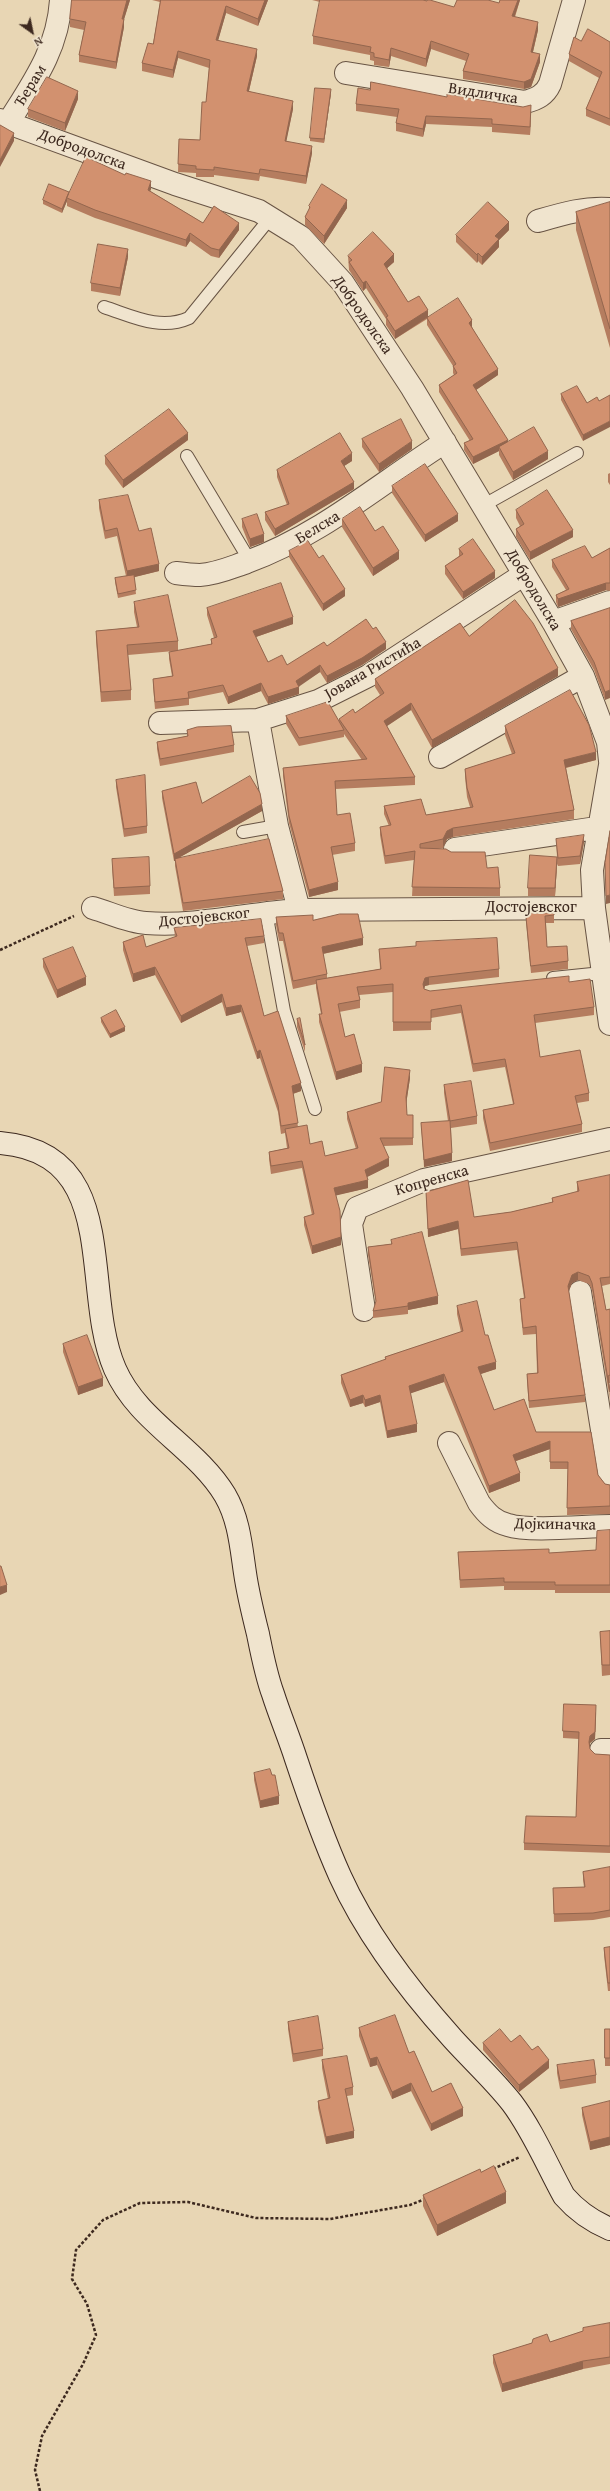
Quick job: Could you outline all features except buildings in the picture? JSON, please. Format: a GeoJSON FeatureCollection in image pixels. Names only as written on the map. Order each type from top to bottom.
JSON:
{"type":"FeatureCollection","features":[{"type":"Feature","properties":{"kind":"street","name":"Ђерам"},"geometry":{"type":"LineString","coordinates":[[4,122],[48,59],[59,18],[61,0]]}},
{"type":"Feature","properties":{"kind":"street","name":"Видличка"},"geometry":{"type":"LineString","coordinates":[[346,73],[525,102],[534,100],[547,90],[550,84],[574,0]]}},
{"type":"Feature","properties":{"kind":"street","name":"Добродолска"},"geometry":{"type":"LineString","coordinates":[[4,122],[175,184],[259,211],[271,217],[301,237],[342,283],[445,442],[484,505],[523,575],[553,622],[583,676],[608,742],[610,761]]}},
{"type":"Feature","properties":{"kind":"street"},"geometry":{"type":"LineString","coordinates":[[538,221],[569,212],[593,208],[610,209]]}},
{"type":"Feature","properties":{"kind":"street","name":"Белска"},"geometry":{"type":"LineString","coordinates":[[176,573],[199,575],[216,573],[291,544],[322,527],[405,467],[445,442]]}},
{"type":"Feature","properties":{"kind":"street","name":"Јована Ристића"},"geometry":{"type":"LineString","coordinates":[[160,723],[258,720],[289,712],[344,690],[523,575]]}},
{"type":"Feature","properties":{"kind":"street"},"geometry":{"type":"LineString","coordinates":[[553,622],[610,602]]}},
{"type":"Feature","properties":{"kind":"street"},"geometry":{"type":"LineString","coordinates":[[440,757],[583,676]]}},
{"type":"Feature","properties":{"kind":"street"},"geometry":{"type":"LineString","coordinates":[[258,720],[278,826],[299,910]]}},
{"type":"Feature","properties":{"kind":"street"},"geometry":{"type":"LineString","coordinates":[[610,765],[605,826],[592,870],[594,908],[610,1024]]}},
{"type":"Feature","properties":{"kind":"street"},"geometry":{"type":"LineString","coordinates":[[455,849],[605,826]]}},
{"type":"Feature","properties":{"kind":"street","name":"Достојевског"},"geometry":{"type":"LineString","coordinates":[[93,908],[145,923],[182,924],[266,912],[299,910],[594,908]]}},
{"type":"Feature","properties":{"kind":"street","name":"Копренска"},"geometry":{"type":"LineString","coordinates":[[364,1310],[350,1224],[358,1208],[424,1180],[610,1139]]}},
{"type":"Feature","properties":{"kind":"street"},"geometry":{"type":"LineString","coordinates":[[0,1143],[17,1144],[38,1151],[54,1160],[77,1186],[90,1223],[105,1344],[116,1371],[127,1391],[143,1411],[211,1476],[225,1496],[235,1518],[251,1608],[272,1692],[305,1788],[340,1876],[382,1950],[429,2012],[514,2106],[564,2196],[575,2209],[594,2222],[610,2229]]}},
{"type":"Feature","properties":{"kind":"street"},"geometry":{"type":"LineString","coordinates":[[580,1292],[610,1480]]}},
{"type":"Feature","properties":{"kind":"street","name":"Дојкиначка"},"geometry":{"type":"LineString","coordinates":[[449,1443],[479,1503],[485,1511],[500,1522],[517,1527],[610,1526]]}},
{"type":"Feature","properties":{"kind":"lane"},"geometry":{"type":"LineString","coordinates":[[104,308],[157,324],[176,324],[189,318],[271,217]]}},
{"type":"Feature","properties":{"kind":"lane"},"geometry":{"type":"LineString","coordinates":[[484,505],[577,453]]}},
{"type":"Feature","properties":{"kind":"lane"},"geometry":{"type":"LineString","coordinates":[[187,456],[250,561]]}},
{"type":"Feature","properties":{"kind":"lane"},"geometry":{"type":"LineString","coordinates":[[243,832],[278,826]]}},
{"type":"Feature","properties":{"kind":"lane"},"geometry":{"type":"LineString","coordinates":[[266,912],[284,1011],[316,1109]]}},
{"type":"Feature","properties":{"kind":"lane"},"geometry":{"type":"LineString","coordinates":[[540,980],[602,973]]}},
{"type":"Feature","properties":{"kind":"path"},"geometry":{"type":"LineString","coordinates":[[0,950],[93,908]]}},
{"type":"Feature","properties":{"kind":"path"},"geometry":{"type":"LineString","coordinates":[[489,2171],[538,2149]]}},
{"type":"Feature","properties":{"kind":"path"},"geometry":{"type":"LineString","coordinates":[[40,2491],[35,2470],[42,2436],[83,2364],[96,2335],[87,2304],[72,2279],[76,2250],[102,2220],[140,2204],[188,2202],[256,2218],[330,2219],[410,2206],[432,2196]]}}]}
